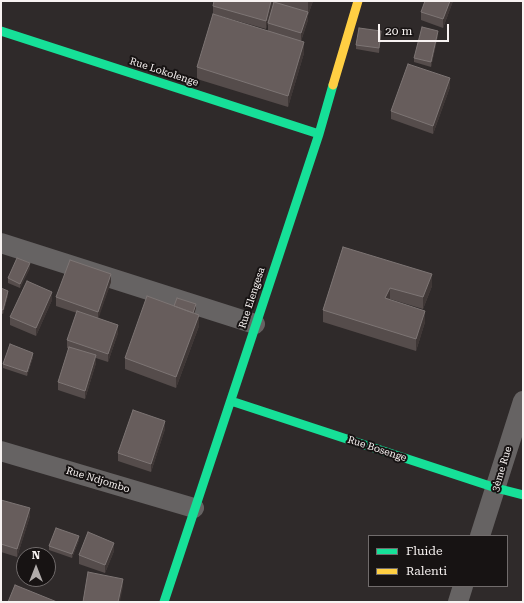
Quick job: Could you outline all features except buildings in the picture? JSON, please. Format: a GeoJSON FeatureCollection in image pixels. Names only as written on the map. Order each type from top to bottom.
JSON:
{"type":"FeatureCollection","features":[{"type":"Feature","properties":{"kind":"street","name":"Rue Elengesa"},"geometry":{"type":"LineString","coordinates":[[164,602],[194,508],[231,401],[254,324],[319,134],[358,1]]}},
{"type":"Feature","properties":{"kind":"street","name":"Rue Lokolenge"},"geometry":{"type":"LineString","coordinates":[[1,31],[319,134]]}},
{"type":"Feature","properties":{"kind":"street"},"geometry":{"type":"LineString","coordinates":[[1,243],[254,324]]}},
{"type":"Feature","properties":{"kind":"street","name":"Rue Bosenge"},"geometry":{"type":"LineString","coordinates":[[231,401],[496,488],[523,495]]}},
{"type":"Feature","properties":{"kind":"street","name":"3ème Rue"},"geometry":{"type":"LineString","coordinates":[[480,535],[523,401]]}},
{"type":"Feature","properties":{"kind":"street","name":"Rue Ndjombo"},"geometry":{"type":"LineString","coordinates":[[1,450],[194,508]]}},
{"type":"Feature","properties":{"kind":"street"},"geometry":{"type":"LineString","coordinates":[[458,602],[463,587]]}},
{"type":"Feature","properties":{"kind":"traffic: fast"},"geometry":{"type":"LineString","coordinates":[[1,31],[319,134]]}},
{"type":"Feature","properties":{"kind":"traffic: fast"},"geometry":{"type":"LineString","coordinates":[[164,602],[319,134],[333,85]]}},
{"type":"Feature","properties":{"kind":"traffic: fast"},"geometry":{"type":"LineString","coordinates":[[231,401],[496,488],[523,495]]}},
{"type":"Feature","properties":{"kind":"traffic: slow"},"geometry":{"type":"LineString","coordinates":[[333,85],[358,1]]}}]}
